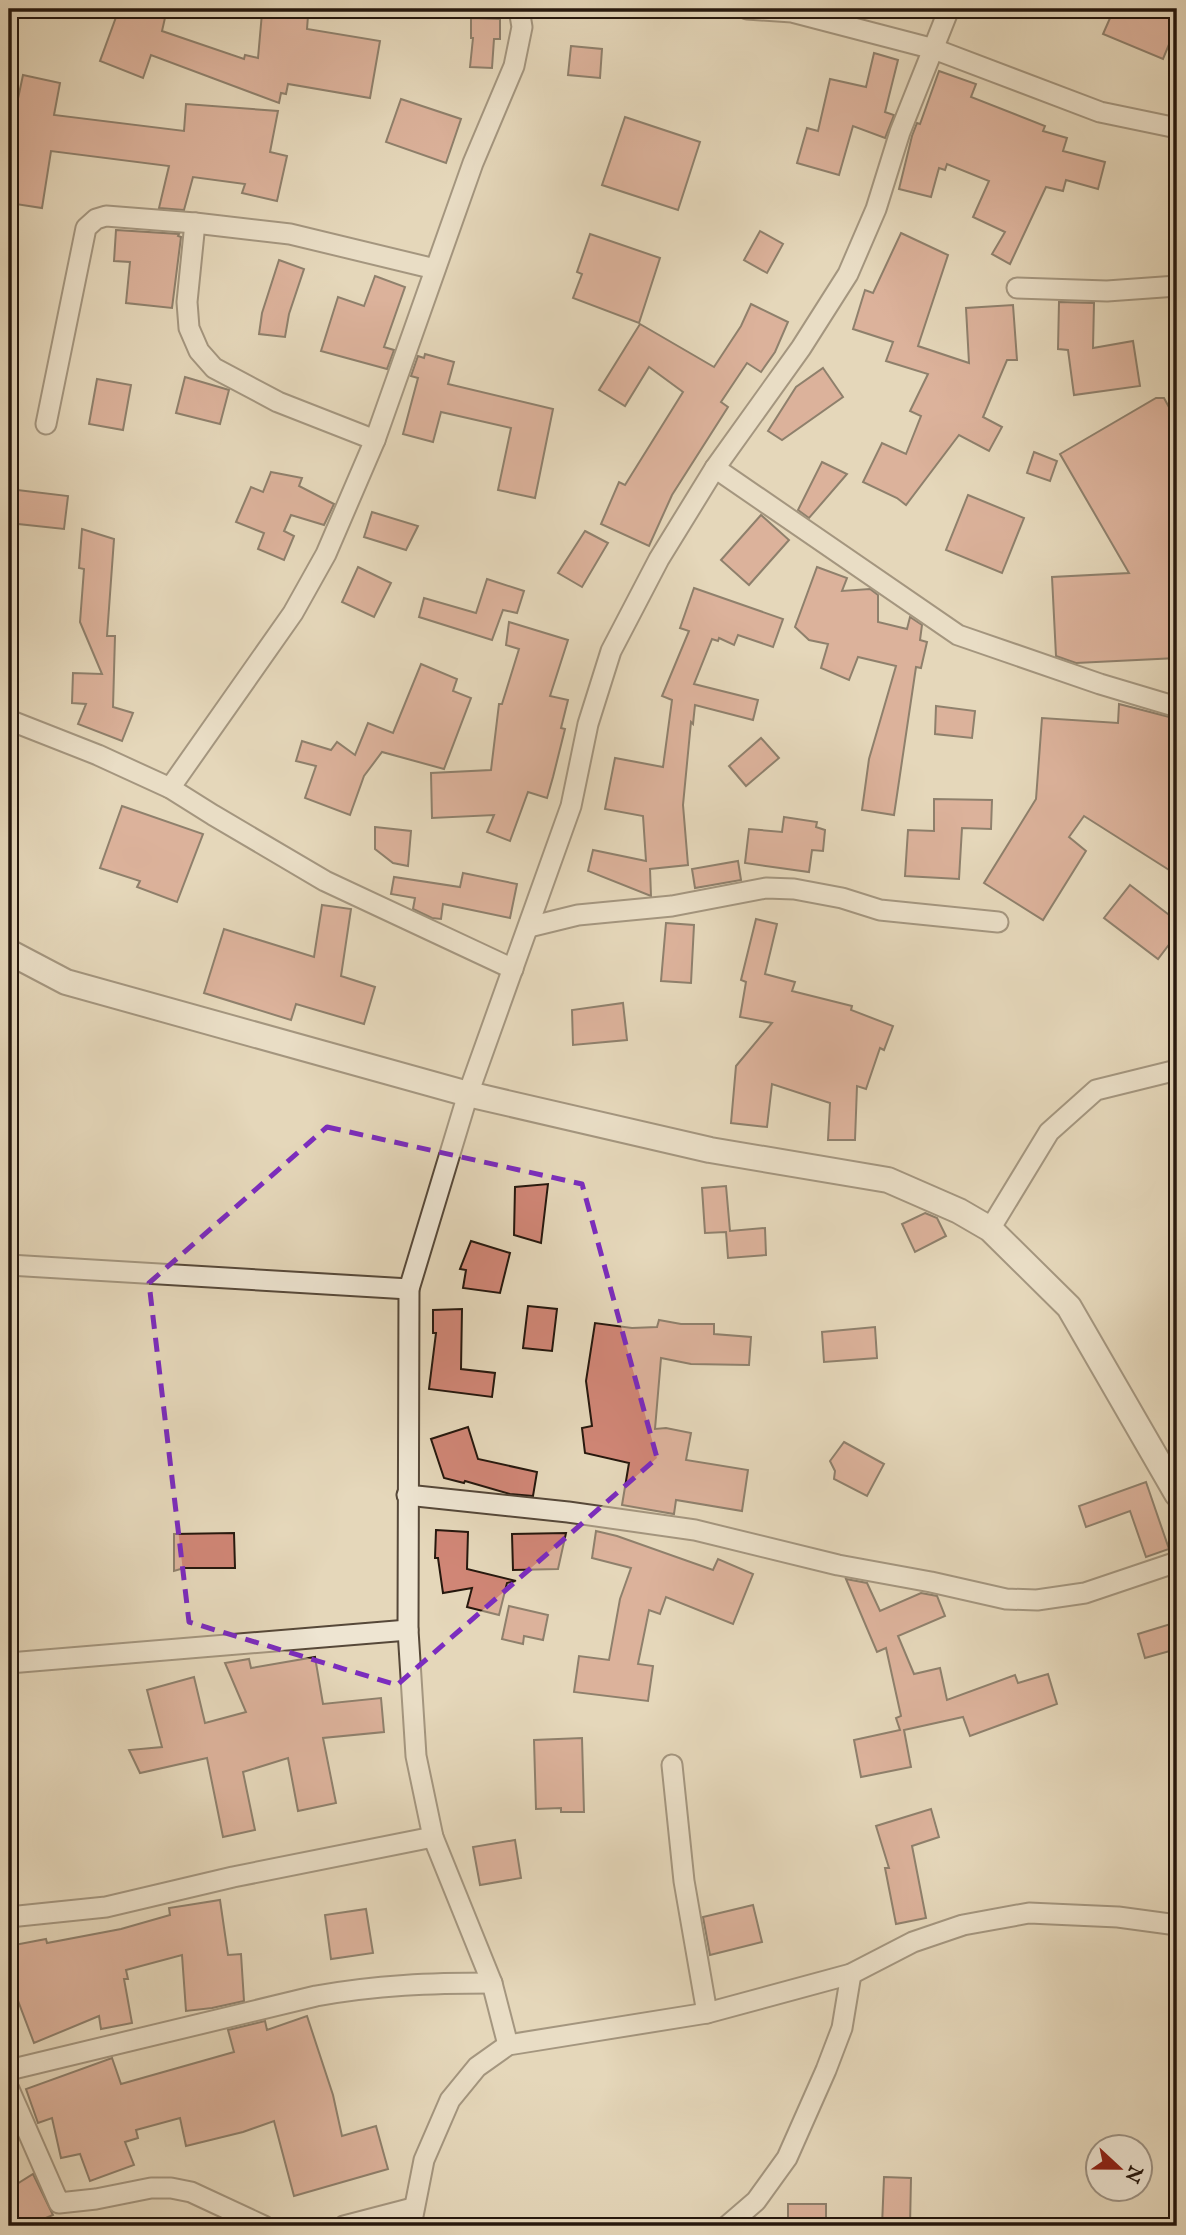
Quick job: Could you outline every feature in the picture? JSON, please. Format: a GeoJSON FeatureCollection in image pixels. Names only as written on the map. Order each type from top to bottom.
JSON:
{"type":"FeatureCollection","features":[{"type":"Feature","properties":{"kind":"street"},"geometry":{"type":"LineString","coordinates":[[170,788],[293,614],[326,554],[375,440],[473,163],[514,66],[522,27],[519,9]]}},
{"type":"Feature","properties":{"kind":"street"},"geometry":{"type":"LineString","coordinates":[[747,9],[792,12],[934,49],[1100,111],[1177,128]]}},
{"type":"Feature","properties":{"kind":"street"},"geometry":{"type":"LineString","coordinates":[[508,2045],[492,1983],[433,1837],[416,1756],[408,1630],[409,1289],[468,1094],[571,806],[588,724],[611,650],[659,559],[715,468],[801,348],[848,274],[876,209],[900,132],[949,9]]}},
{"type":"Feature","properties":{"kind":"street"},"geometry":{"type":"LineString","coordinates":[[46,425],[86,228],[96,219],[106,216],[290,234],[435,269]]}},
{"type":"Feature","properties":{"kind":"street"},"geometry":{"type":"LineString","coordinates":[[195,223],[187,302],[189,328],[199,351],[214,368],[278,402],[375,440]]}},
{"type":"Feature","properties":{"kind":"street"},"geometry":{"type":"LineString","coordinates":[[1017,288],[1107,291],[1177,286]]}},
{"type":"Feature","properties":{"kind":"street"},"geometry":{"type":"LineString","coordinates":[[715,468],[958,635],[1100,684],[1177,707]]}},
{"type":"Feature","properties":{"kind":"street"},"geometry":{"type":"LineString","coordinates":[[9,720],[98,755],[170,788],[325,881],[513,969]]}},
{"type":"Feature","properties":{"kind":"street"},"geometry":{"type":"LineString","coordinates":[[529,927],[578,915],[672,906],[766,888],[794,889],[842,898],[880,911],[998,922]]}},
{"type":"Feature","properties":{"kind":"street"},"geometry":{"type":"LineString","coordinates":[[9,952],[66,982],[468,1094],[710,1150],[888,1181],[959,1211],[990,1229],[1069,1307],[1177,1494]]}},
{"type":"Feature","properties":{"kind":"street"},"geometry":{"type":"LineString","coordinates":[[990,1229],[1049,1132],[1096,1090],[1177,1070]]}},
{"type":"Feature","properties":{"kind":"street"},"geometry":{"type":"LineString","coordinates":[[9,1265],[409,1289]]}},
{"type":"Feature","properties":{"kind":"street"},"geometry":{"type":"LineString","coordinates":[[407,1495],[695,1530],[838,1565],[931,1581],[1006,1599],[1037,1600],[1085,1593],[1177,1562]]}},
{"type":"Feature","properties":{"kind":"street"},"geometry":{"type":"LineString","coordinates":[[9,1663],[408,1630]]}},
{"type":"Feature","properties":{"kind":"street"},"geometry":{"type":"LineString","coordinates":[[672,1765],[684,1881],[707,2013]]}},
{"type":"Feature","properties":{"kind":"street"},"geometry":{"type":"LineString","coordinates":[[9,1917],[106,1907],[233,1877],[433,1837]]}},
{"type":"Feature","properties":{"kind":"street"},"geometry":{"type":"LineString","coordinates":[[344,2226],[412,2217],[424,2160],[450,2100],[477,2067],[508,2045],[707,2013],[851,1973],[914,1942],[963,1925],[1029,1913],[1118,1917],[1177,1925]]}},
{"type":"Feature","properties":{"kind":"street"},"geometry":{"type":"LineString","coordinates":[[727,2226],[756,2201],[787,2158],[842,2028],[851,1973]]}},
{"type":"Feature","properties":{"kind":"street"},"geometry":{"type":"LineString","coordinates":[[9,2070],[340,1992],[405,1984],[492,1983]]}},
{"type":"Feature","properties":{"kind":"street"},"geometry":{"type":"LineString","coordinates":[[9,2089],[59,2203],[151,2188],[171,2188],[191,2192],[264,2226]]}},
{"type":"Feature","properties":{"kind":"highlighted area"},"geometry":{"type":"Polygon","coordinates":[[[327,1127],[582,1184],[657,1458],[397,1685],[189,1622],[149,1283],[327,1127]]]}},
{"type":"Feature","properties":{"kind":"building"},"geometry":{"type":"Polygon","coordinates":[[[119,9],[167,9],[162,31],[244,59],[245,55],[258,58],[262,13],[308,16],[307,29],[380,41],[370,98],[288,84],[286,94],[281,93],[279,103],[151,55],[143,78],[100,61],[119,9]]]}},
{"type":"Feature","properties":{"kind":"building"},"geometry":{"type":"Polygon","coordinates":[[[1114,9],[1177,9],[1177,25],[1163,59],[1103,34],[1114,9]]]}},
{"type":"Feature","properties":{"kind":"building"},"geometry":{"type":"Polygon","coordinates":[[[471,18],[500,19],[500,39],[494,39],[492,68],[470,67],[473,38],[471,18]]]}},
{"type":"Feature","properties":{"kind":"building"},"geometry":{"type":"Polygon","coordinates":[[[571,46],[602,49],[600,78],[568,75],[571,46]]]}},
{"type":"Feature","properties":{"kind":"building"},"geometry":{"type":"Polygon","coordinates":[[[874,53],[898,60],[885,112],[894,115],[885,138],[853,126],[839,175],[797,163],[807,128],[818,131],[830,79],[866,87],[874,53]]]}},
{"type":"Feature","properties":{"kind":"building"},"geometry":{"type":"Polygon","coordinates":[[[939,71],[976,84],[971,97],[1045,126],[1043,131],[1067,138],[1063,151],[1105,162],[1098,189],[1066,180],[1063,191],[1046,187],[1010,264],[992,254],[1005,232],[973,217],[989,181],[947,164],[945,170],[939,168],[931,197],[899,189],[912,136],[917,123],[920,124],[939,71]]]}},
{"type":"Feature","properties":{"kind":"building"},"geometry":{"type":"Polygon","coordinates":[[[23,75],[60,83],[54,115],[184,131],[186,104],[278,111],[270,152],[287,156],[277,201],[242,193],[245,184],[193,177],[184,210],[159,208],[169,166],[51,151],[42,208],[9,203],[9,141],[23,75]]]}},
{"type":"Feature","properties":{"kind":"building"},"geometry":{"type":"Polygon","coordinates":[[[401,99],[461,119],[446,163],[386,142],[401,99]]]}},
{"type":"Feature","properties":{"kind":"building"},"geometry":{"type":"Polygon","coordinates":[[[625,117],[700,142],[678,210],[602,185],[625,117]]]}},
{"type":"Feature","properties":{"kind":"building"},"geometry":{"type":"Polygon","coordinates":[[[116,230],[179,234],[181,237],[172,308],[126,303],[130,262],[114,261],[116,230]]]}},
{"type":"Feature","properties":{"kind":"building"},"geometry":{"type":"Polygon","coordinates":[[[760,231],[783,244],[767,273],[744,260],[760,231]]]}},
{"type":"Feature","properties":{"kind":"building"},"geometry":{"type":"Polygon","coordinates":[[[901,233],[948,255],[918,346],[969,363],[966,308],[1013,305],[1017,360],[1007,360],[983,417],[1002,427],[989,451],[959,435],[906,505],[863,482],[882,443],[906,454],[921,416],[910,411],[928,374],[886,361],[893,342],[853,329],[865,290],[873,293],[901,233]]]}},
{"type":"Feature","properties":{"kind":"building"},"geometry":{"type":"Polygon","coordinates":[[[590,234],[660,258],[639,323],[573,298],[582,274],[577,272],[590,234]]]}},
{"type":"Feature","properties":{"kind":"building"},"geometry":{"type":"Polygon","coordinates":[[[279,260],[304,269],[289,314],[285,337],[259,334],[262,313],[279,260]]]}},
{"type":"Feature","properties":{"kind":"building"},"geometry":{"type":"Polygon","coordinates":[[[375,276],[405,287],[384,347],[394,350],[387,369],[321,351],[338,297],[364,306],[375,276]]]}},
{"type":"Feature","properties":{"kind":"building"},"geometry":{"type":"Polygon","coordinates":[[[1059,302],[1094,303],[1093,348],[1133,341],[1140,386],[1074,395],[1068,350],[1058,349],[1059,302]]]}},
{"type":"Feature","properties":{"kind":"building"},"geometry":{"type":"Polygon","coordinates":[[[751,304],[788,322],[775,352],[761,372],[747,363],[721,402],[728,407],[672,495],[649,546],[601,524],[619,482],[625,485],[683,392],[649,367],[625,406],[599,390],[640,324],[714,367],[741,326],[751,304]]]}},
{"type":"Feature","properties":{"kind":"building"},"geometry":{"type":"Polygon","coordinates":[[[425,354],[454,362],[448,384],[553,409],[535,498],[498,490],[511,428],[441,412],[433,442],[403,434],[418,378],[411,376],[418,356],[424,358],[425,354]]]}},
{"type":"Feature","properties":{"kind":"building"},"geometry":{"type":"Polygon","coordinates":[[[823,368],[843,397],[782,440],[768,431],[796,387],[823,368]]]}},
{"type":"Feature","properties":{"kind":"building"},"geometry":{"type":"Polygon","coordinates":[[[185,377],[229,390],[220,424],[176,413],[185,377]]]}},
{"type":"Feature","properties":{"kind":"building"},"geometry":{"type":"Polygon","coordinates":[[[97,379],[131,385],[123,430],[89,424],[97,379]]]}},
{"type":"Feature","properties":{"kind":"building"},"geometry":{"type":"Polygon","coordinates":[[[1156,398],[1164,398],[1177,422],[1177,658],[1076,663],[1056,656],[1052,577],[1129,573],[1060,454],[1156,398]]]}},
{"type":"Feature","properties":{"kind":"building"},"geometry":{"type":"Polygon","coordinates":[[[1034,452],[1057,461],[1050,481],[1027,473],[1034,452]]]}},
{"type":"Feature","properties":{"kind":"building"},"geometry":{"type":"Polygon","coordinates":[[[822,462],[847,474],[809,518],[798,510],[822,462]]]}},
{"type":"Feature","properties":{"kind":"building"},"geometry":{"type":"Polygon","coordinates":[[[271,472],[302,478],[299,486],[334,504],[324,525],[291,515],[284,531],[294,536],[284,560],[258,549],[264,533],[236,522],[251,487],[263,492],[271,472]]]}},
{"type":"Feature","properties":{"kind":"building"},"geometry":{"type":"Polygon","coordinates":[[[9,489],[68,496],[64,529],[9,523],[9,489]]]}},
{"type":"Feature","properties":{"kind":"building"},"geometry":{"type":"Polygon","coordinates":[[[968,495],[1024,518],[1002,573],[946,550],[968,495]]]}},
{"type":"Feature","properties":{"kind":"building"},"geometry":{"type":"Polygon","coordinates":[[[372,512],[418,526],[406,550],[364,537],[372,512]]]}},
{"type":"Feature","properties":{"kind":"building"},"geometry":{"type":"Polygon","coordinates":[[[761,515],[789,540],[749,585],[721,560],[761,515]]]}},
{"type":"Feature","properties":{"kind":"building"},"geometry":{"type":"Polygon","coordinates":[[[82,529],[114,539],[107,636],[115,636],[113,707],[133,713],[122,741],[78,724],[86,704],[72,703],[73,673],[102,674],[80,622],[84,569],[79,568],[82,529]]]}},
{"type":"Feature","properties":{"kind":"building"},"geometry":{"type":"Polygon","coordinates":[[[585,531],[608,543],[582,587],[558,573],[585,531]]]}},
{"type":"Feature","properties":{"kind":"building"},"geometry":{"type":"Polygon","coordinates":[[[358,567],[391,583],[374,617],[342,602],[358,567]]]}},
{"type":"Feature","properties":{"kind":"building"},"geometry":{"type":"Polygon","coordinates":[[[817,567],[847,578],[842,591],[870,589],[878,595],[878,622],[907,629],[910,617],[922,625],[920,640],[927,642],[921,668],[916,667],[894,815],[862,810],[869,759],[896,666],[858,657],[849,680],[821,668],[828,644],[809,640],[795,627],[817,567]]]}},
{"type":"Feature","properties":{"kind":"building"},"geometry":{"type":"Polygon","coordinates":[[[487,579],[524,591],[517,613],[503,610],[492,640],[419,617],[424,598],[476,613],[487,579]]]}},
{"type":"Feature","properties":{"kind":"building"},"geometry":{"type":"Polygon","coordinates":[[[694,588],[783,619],[773,647],[738,635],[734,645],[719,638],[718,641],[712,639],[694,684],[758,700],[753,720],[695,705],[683,805],[688,865],[650,869],[651,896],[588,871],[593,850],[646,861],[643,816],[605,809],[615,758],[663,767],[672,700],[662,696],[689,631],[680,628],[694,588]]]}},
{"type":"Feature","properties":{"kind":"building"},"geometry":{"type":"Polygon","coordinates":[[[509,622],[568,640],[550,696],[568,700],[561,728],[565,729],[547,798],[528,792],[510,841],[487,832],[494,815],[432,818],[431,773],[491,770],[499,704],[502,704],[519,649],[506,645],[509,622]]]}},
{"type":"Feature","properties":{"kind":"building"},"geometry":{"type":"Polygon","coordinates":[[[421,664],[457,679],[453,691],[471,698],[444,769],[382,752],[364,776],[350,815],[305,798],[316,766],[296,761],[302,741],[331,750],[337,742],[355,755],[368,723],[393,733],[421,664]]]}},
{"type":"Feature","properties":{"kind":"building"},"geometry":{"type":"Polygon","coordinates":[[[1119,704],[1177,719],[1177,875],[1084,816],[1069,837],[1086,851],[1043,920],[984,883],[1036,799],[1042,718],[1118,723],[1119,704]]]}},
{"type":"Feature","properties":{"kind":"building"},"geometry":{"type":"Polygon","coordinates":[[[936,706],[975,711],[972,738],[935,734],[936,706]]]}},
{"type":"Feature","properties":{"kind":"building"},"geometry":{"type":"Polygon","coordinates":[[[761,738],[779,758],[746,786],[729,766],[761,738]]]}},
{"type":"Feature","properties":{"kind":"building"},"geometry":{"type":"Polygon","coordinates":[[[934,799],[992,800],[991,829],[962,828],[959,879],[905,876],[908,830],[934,831],[934,799]]]}},
{"type":"Feature","properties":{"kind":"building"},"geometry":{"type":"Polygon","coordinates":[[[122,806],[203,834],[177,902],[137,887],[140,881],[100,868],[122,806]]]}},
{"type":"Feature","properties":{"kind":"building"},"geometry":{"type":"Polygon","coordinates":[[[784,817],[817,822],[816,827],[825,830],[823,851],[812,850],[809,872],[745,863],[749,829],[782,832],[784,817]]]}},
{"type":"Feature","properties":{"kind":"building"},"geometry":{"type":"Polygon","coordinates":[[[375,827],[411,831],[408,866],[393,863],[375,849],[375,827]]]}},
{"type":"Feature","properties":{"kind":"building"},"geometry":{"type":"Polygon","coordinates":[[[738,861],[741,880],[695,888],[692,869],[738,861]]]}},
{"type":"Feature","properties":{"kind":"building"},"geometry":{"type":"Polygon","coordinates":[[[463,873],[517,884],[510,918],[443,904],[441,919],[432,918],[413,909],[415,898],[391,894],[394,877],[460,887],[463,873]]]}},
{"type":"Feature","properties":{"kind":"building"},"geometry":{"type":"Polygon","coordinates":[[[1130,885],[1177,921],[1177,934],[1158,959],[1104,918],[1130,885]]]}},
{"type":"Feature","properties":{"kind":"building"},"geometry":{"type":"Polygon","coordinates":[[[322,905],[351,909],[341,976],[375,987],[364,1024],[296,1004],[291,1020],[204,993],[224,929],[314,957],[322,905]]]}},
{"type":"Feature","properties":{"kind":"building"},"geometry":{"type":"Polygon","coordinates":[[[756,919],[777,924],[765,974],[795,982],[792,991],[852,1006],[851,1010],[893,1026],[884,1050],[880,1048],[866,1089],[857,1086],[855,1140],[828,1140],[830,1103],[772,1084],[767,1127],[731,1123],[736,1066],[772,1023],[740,1017],[746,982],[741,980],[756,919]]]}},
{"type":"Feature","properties":{"kind":"building"},"geometry":{"type":"Polygon","coordinates":[[[666,923],[694,925],[691,983],[661,981],[666,923]]]}},
{"type":"Feature","properties":{"kind":"building"},"geometry":{"type":"Polygon","coordinates":[[[623,1003],[627,1040],[573,1045],[572,1010],[623,1003]]]}},
{"type":"Feature","properties":{"kind":"building"},"geometry":{"type":"Polygon","coordinates":[[[548,1184],[541,1243],[514,1235],[515,1187],[548,1184]]]}},
{"type":"Feature","properties":{"kind":"building"},"geometry":{"type":"Polygon","coordinates":[[[726,1186],[730,1231],[765,1228],[766,1255],[728,1258],[726,1232],[705,1233],[702,1188],[726,1186]]]}},
{"type":"Feature","properties":{"kind":"building"},"geometry":{"type":"Polygon","coordinates":[[[925,1213],[937,1218],[946,1236],[915,1252],[902,1224],[925,1213]]]}},
{"type":"Feature","properties":{"kind":"building"},"geometry":{"type":"Polygon","coordinates":[[[471,1241],[510,1253],[500,1293],[463,1288],[466,1270],[460,1269],[471,1241]]]}},
{"type":"Feature","properties":{"kind":"building"},"geometry":{"type":"Polygon","coordinates":[[[528,1306],[557,1309],[552,1351],[523,1348],[528,1306]]]}},
{"type":"Feature","properties":{"kind":"building"},"geometry":{"type":"Polygon","coordinates":[[[462,1309],[461,1369],[495,1373],[492,1397],[429,1389],[436,1333],[433,1333],[433,1310],[462,1309]]]}},
{"type":"Feature","properties":{"kind":"building"},"geometry":{"type":"Polygon","coordinates":[[[659,1320],[681,1324],[714,1324],[714,1334],[751,1337],[749,1365],[691,1364],[661,1358],[655,1429],[666,1428],[691,1433],[686,1460],[748,1470],[742,1511],[676,1500],[674,1514],[622,1505],[629,1463],[585,1453],[582,1428],[592,1426],[586,1381],[595,1323],[632,1328],[657,1327],[659,1320]]]}},
{"type":"Feature","properties":{"kind":"building"},"geometry":{"type":"Polygon","coordinates":[[[875,1327],[877,1358],[824,1362],[822,1332],[875,1327]]]}},
{"type":"Feature","properties":{"kind":"building"},"geometry":{"type":"Polygon","coordinates":[[[468,1427],[478,1459],[537,1472],[533,1496],[510,1494],[444,1478],[431,1439],[468,1427]]]}},
{"type":"Feature","properties":{"kind":"building"},"geometry":{"type":"Polygon","coordinates":[[[844,1442],[884,1464],[867,1496],[834,1479],[835,1471],[830,1461],[844,1442]]]}},
{"type":"Feature","properties":{"kind":"building"},"geometry":{"type":"Polygon","coordinates":[[[1146,1482],[1169,1549],[1146,1557],[1130,1511],[1086,1527],[1079,1506],[1146,1482]]]}},
{"type":"Feature","properties":{"kind":"building"},"geometry":{"type":"Polygon","coordinates":[[[436,1530],[468,1532],[467,1569],[516,1581],[507,1583],[499,1615],[467,1607],[472,1588],[443,1593],[438,1558],[435,1558],[436,1530]]]}},
{"type":"Feature","properties":{"kind":"building"},"geometry":{"type":"Polygon","coordinates":[[[596,1531],[713,1570],[718,1559],[753,1574],[733,1624],[666,1597],[660,1614],[649,1610],[638,1664],[653,1666],[648,1701],[574,1692],[579,1656],[609,1660],[620,1599],[631,1568],[592,1558],[596,1531]]]}},
{"type":"Feature","properties":{"kind":"building"},"geometry":{"type":"Polygon","coordinates":[[[234,1533],[235,1568],[184,1568],[174,1571],[174,1534],[234,1533]]]}},
{"type":"Feature","properties":{"kind":"building"},"geometry":{"type":"Polygon","coordinates":[[[566,1533],[558,1569],[513,1570],[512,1534],[566,1533]]]}},
{"type":"Feature","properties":{"kind":"building"},"geometry":{"type":"Polygon","coordinates":[[[846,1579],[867,1583],[880,1611],[921,1593],[937,1596],[945,1616],[898,1636],[914,1674],[940,1668],[947,1700],[1015,1675],[1018,1683],[1048,1674],[1057,1704],[970,1736],[963,1717],[904,1730],[911,1767],[861,1777],[854,1740],[900,1730],[896,1718],[901,1716],[886,1648],[877,1652],[846,1579]]]}},
{"type":"Feature","properties":{"kind":"building"},"geometry":{"type":"Polygon","coordinates":[[[509,1606],[548,1615],[543,1640],[524,1636],[523,1644],[502,1639],[509,1606]]]}},
{"type":"Feature","properties":{"kind":"building"},"geometry":{"type":"Polygon","coordinates":[[[1177,1622],[1177,1649],[1145,1658],[1138,1634],[1177,1622]]]}},
{"type":"Feature","properties":{"kind":"building"},"geometry":{"type":"Polygon","coordinates":[[[315,1657],[323,1704],[381,1698],[384,1732],[323,1738],[336,1803],[298,1811],[288,1758],[243,1772],[255,1830],[223,1837],[207,1758],[140,1773],[129,1750],[162,1747],[147,1690],[194,1677],[205,1723],[246,1712],[225,1663],[249,1659],[251,1668],[315,1657]]]}},
{"type":"Feature","properties":{"kind":"building"},"geometry":{"type":"Polygon","coordinates":[[[582,1738],[584,1812],[561,1812],[561,1808],[536,1809],[534,1740],[582,1738]]]}},
{"type":"Feature","properties":{"kind":"building"},"geometry":{"type":"Polygon","coordinates":[[[931,1809],[939,1837],[912,1846],[926,1918],[896,1924],[885,1868],[889,1868],[876,1826],[931,1809]]]}},
{"type":"Feature","properties":{"kind":"building"},"geometry":{"type":"Polygon","coordinates":[[[515,1840],[521,1878],[480,1885],[473,1847],[515,1840]]]}},
{"type":"Feature","properties":{"kind":"building"},"geometry":{"type":"Polygon","coordinates":[[[220,1900],[228,1955],[241,1954],[244,2001],[186,2011],[182,1955],[126,1970],[128,1979],[124,1979],[132,2023],[101,2029],[99,2016],[34,2043],[9,1977],[9,1946],[46,1939],[47,1943],[121,1929],[170,1915],[169,1908],[220,1900]]]}},
{"type":"Feature","properties":{"kind":"building"},"geometry":{"type":"Polygon","coordinates":[[[753,1905],[762,1942],[710,1955],[703,1917],[753,1905]]]}},
{"type":"Feature","properties":{"kind":"building"},"geometry":{"type":"Polygon","coordinates":[[[366,1909],[373,1953],[331,1959],[325,1915],[366,1909]]]}},
{"type":"Feature","properties":{"kind":"building"},"geometry":{"type":"Polygon","coordinates":[[[307,2016],[333,2095],[342,2136],[376,2126],[388,2169],[294,2196],[274,2121],[243,2132],[186,2146],[180,2118],[136,2130],[138,2138],[125,2142],[134,2165],[90,2181],[80,2154],[61,2158],[52,2118],[38,2123],[26,2089],[112,2058],[121,2084],[234,2052],[228,2030],[265,2021],[267,2030],[307,2016]]]}},
{"type":"Feature","properties":{"kind":"building"},"geometry":{"type":"Polygon","coordinates":[[[33,2174],[53,2215],[27,2226],[9,2226],[9,2189],[33,2174]]]}},
{"type":"Feature","properties":{"kind":"building"},"geometry":{"type":"Polygon","coordinates":[[[884,2177],[911,2178],[910,2226],[882,2226],[884,2177]]]}},
{"type":"Feature","properties":{"kind":"building"},"geometry":{"type":"Polygon","coordinates":[[[788,2204],[826,2204],[826,2226],[788,2226],[788,2204]]]}}]}
